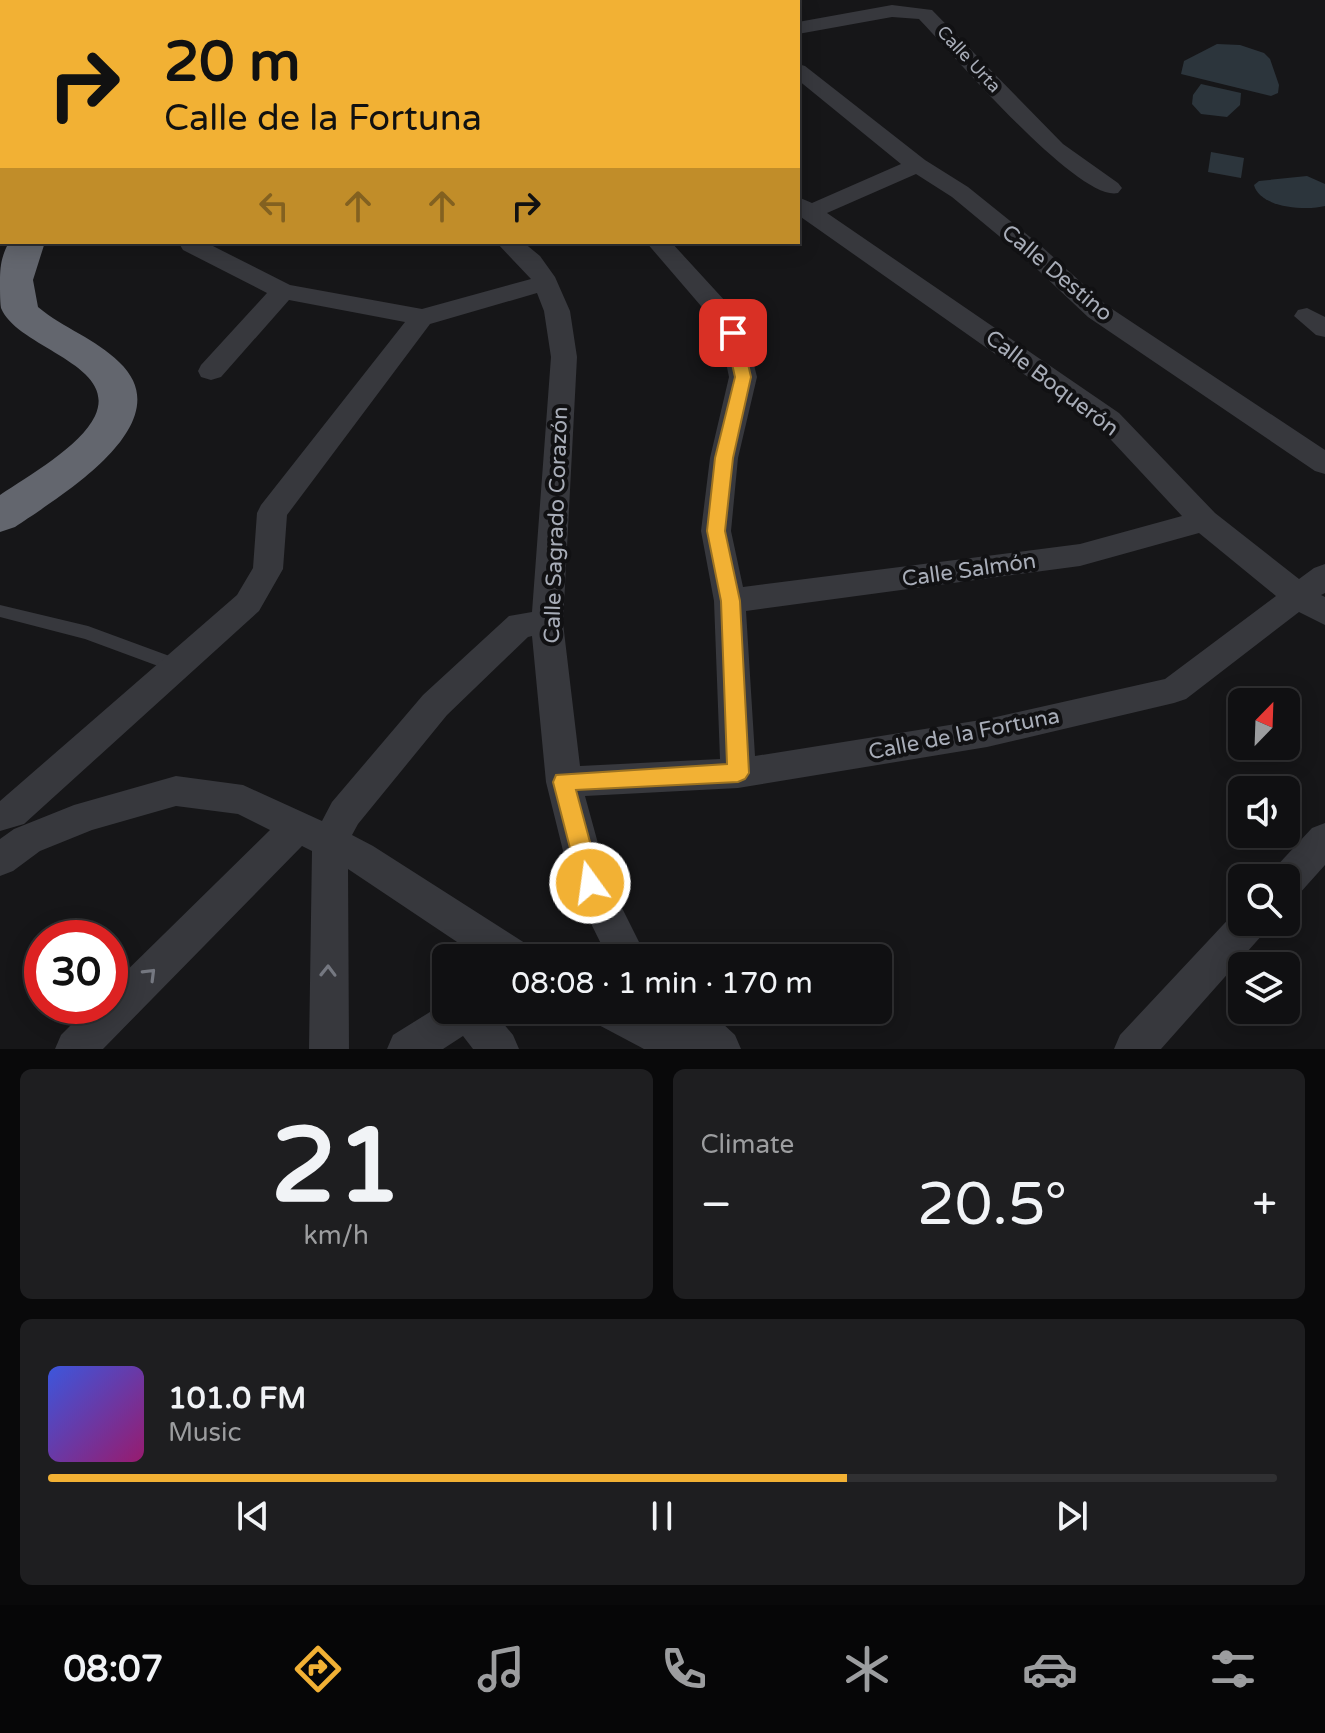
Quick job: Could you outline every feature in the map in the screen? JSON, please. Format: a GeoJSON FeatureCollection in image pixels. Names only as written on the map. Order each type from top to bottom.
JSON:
{"type":"FeatureCollection","features":[{"type":"Feature","properties":{"kind":"highway"},"geometry":{"type":"LineString","coordinates":[[0,516],[87,452],[111,427],[120,410],[122,397],[114,380],[42,329],[15,304],[15,271],[26,244]]}},
{"type":"Feature","properties":{"kind":"highway"},"geometry":{"type":"LineString","coordinates":[[0,329],[34,339],[98,367]]}},
{"type":"Feature","properties":{"kind":"street","name":"Calle Urta"},"geometry":{"type":"LineString","coordinates":[[800,28],[873,13],[925,14],[1055,149],[1110,188]]}},
{"type":"Feature","properties":{"kind":"street","name":"Calle Destino"},"geometry":{"type":"LineString","coordinates":[[800,72],[917,165],[972,201],[1097,311],[1325,464]]}},
{"type":"Feature","properties":{"kind":"street"},"geometry":{"type":"LineString","coordinates":[[804,208],[917,165]]}},
{"type":"Feature","properties":{"kind":"street","name":"Calle Boquerón"},"geometry":{"type":"LineString","coordinates":[[804,208],[1109,420],[1204,521],[1316,595]]}},
{"type":"Feature","properties":{"kind":"street","name":"Calle Sagrado Corazón"},"geometry":{"type":"LineString","coordinates":[[510,244],[531,261],[546,282],[557,311],[564,357],[547,623],[564,782],[590,883],[621,944]]}},
{"type":"Feature","properties":{"kind":"street"},"geometry":{"type":"LineString","coordinates":[[660,244],[717,308],[733,333],[743,377],[724,458],[716,531],[730,601],[738,773]]}},
{"type":"Feature","properties":{"kind":"street"},"geometry":{"type":"LineString","coordinates":[[192,245],[283,291],[422,317],[442,314],[546,282]]}},
{"type":"Feature","properties":{"kind":"street"},"geometry":{"type":"LineString","coordinates":[[211,371],[283,291]]}},
{"type":"Feature","properties":{"kind":"street"},"geometry":{"type":"LineString","coordinates":[[10,832],[177,666],[248,603],[268,569],[272,513],[422,317]]}},
{"type":"Feature","properties":{"kind":"street","name":"Calle Salmón"},"geometry":{"type":"LineString","coordinates":[[730,601],[1080,555],[1204,521]]}},
{"type":"Feature","properties":{"kind":"street","name":"Calle de la Fortuna"},"geometry":{"type":"LineString","coordinates":[[564,782],[738,773],[987,733],[1174,690],[1316,595]]}},
{"type":"Feature","properties":{"kind":"street"},"geometry":{"type":"LineString","coordinates":[[75,1049],[314,834],[345,813],[435,705],[520,625],[547,623]]}},
{"type":"Feature","properties":{"kind":"street"},"geometry":{"type":"LineString","coordinates":[[10,832],[87,816],[176,791],[243,800],[360,857],[493,944]]}},
{"type":"Feature","properties":{"kind":"street"},"geometry":{"type":"LineString","coordinates":[[314,834],[329,1049]]}},
{"type":"Feature","properties":{"kind":"street"},"geometry":{"type":"LineString","coordinates":[[1300,867],[1325,839]]}},
{"type":"Feature","properties":{"kind":"street"},"geometry":{"type":"LineString","coordinates":[[1134,1049],[1237,936]]}},
{"type":"Feature","properties":{"kind":"street"},"geometry":{"type":"LineString","coordinates":[[407,1049],[447,1024]]}},
{"type":"Feature","properties":{"kind":"street"},"geometry":{"type":"LineString","coordinates":[[479,1024],[499,1049]]}},
{"type":"Feature","properties":{"kind":"street"},"geometry":{"type":"LineString","coordinates":[[636,1024],[685,1049]]}},
{"type":"Feature","properties":{"kind":"street"},"geometry":{"type":"LineString","coordinates":[[694,1024],[721,1049]]}},
{"type":"Feature","properties":{"kind":"lane"},"geometry":{"type":"LineString","coordinates":[[0,611],[88,633],[177,666]]}},
{"type":"Feature","properties":{"kind":"shaded area"},"geometry":{"type":"Polygon","coordinates":[[[1217,44],[1240,45],[1264,53],[1270,59],[1279,85],[1278,93],[1271,96],[1181,74],[1184,61],[1217,44]]]}},
{"type":"Feature","properties":{"kind":"shaded area"},"geometry":{"type":"Polygon","coordinates":[[[1201,84],[1241,93],[1240,105],[1227,117],[1201,114],[1192,104],[1193,95],[1201,84]]]}},
{"type":"Feature","properties":{"kind":"shaded area"},"geometry":{"type":"Polygon","coordinates":[[[1211,152],[1244,158],[1241,178],[1208,172],[1211,152]]]}},
{"type":"Feature","properties":{"kind":"shaded area"},"geometry":{"type":"Polygon","coordinates":[[[1307,176],[1325,184],[1325,206],[1296,208],[1274,203],[1258,193],[1254,185],[1259,181],[1307,176]]]}},
{"type":"Feature","properties":{"kind":"route"},"geometry":{"type":"LineString","coordinates":[[590,883],[564,782],[738,773],[730,601],[716,531],[724,458],[743,377],[733,333]]}}]}
